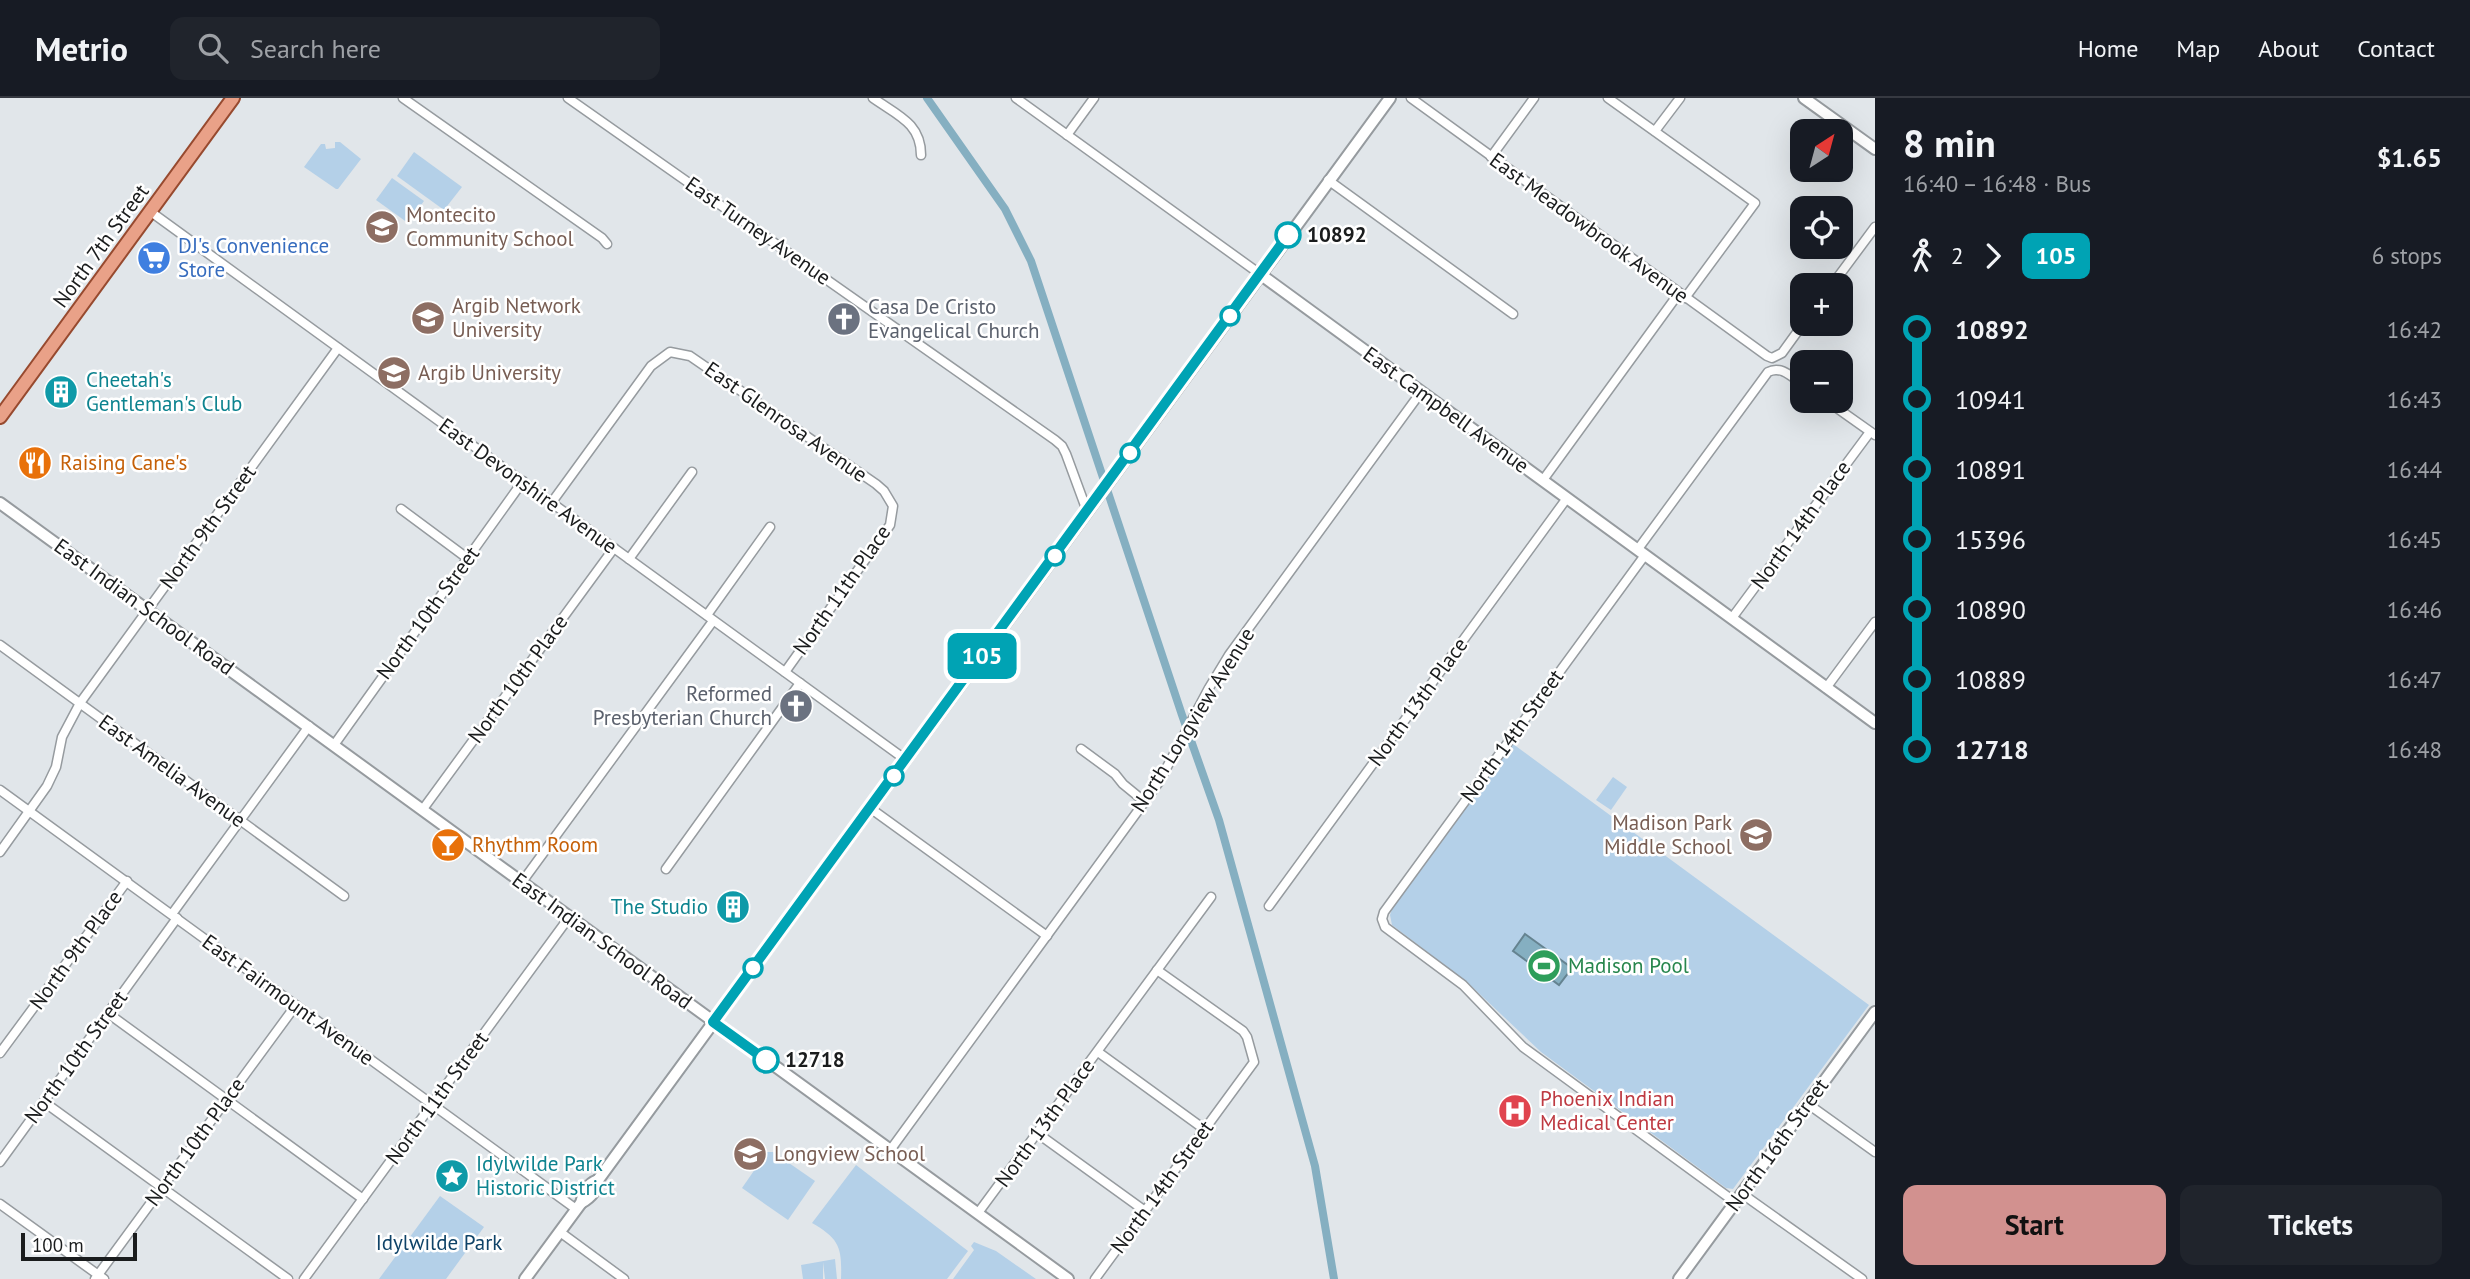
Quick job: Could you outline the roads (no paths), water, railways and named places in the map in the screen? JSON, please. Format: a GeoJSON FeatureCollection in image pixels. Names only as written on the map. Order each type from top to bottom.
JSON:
{"type":"FeatureCollection","features":[{"type":"Feature","properties":{"kind":"main road","name":"North 7th Street"},"geometry":{"type":"LineString","coordinates":[[2,412],[233,98]]}},
{"type":"Feature","properties":{"kind":"street"},"geometry":{"type":"LineString","coordinates":[[403,98],[607,244]]}},
{"type":"Feature","properties":{"kind":"street","name":"East Turney Avenue"},"geometry":{"type":"LineString","coordinates":[[568,98],[1055,440],[1066,454],[1087,511]]}},
{"type":"Feature","properties":{"kind":"street"},"geometry":{"type":"LineString","coordinates":[[873,98],[912,125],[921,140],[921,155]]}},
{"type":"Feature","properties":{"kind":"street","name":"East Campbell Avenue"},"geometry":{"type":"LineString","coordinates":[[1016,98],[1875,723]]}},
{"type":"Feature","properties":{"kind":"street"},"geometry":{"type":"LineString","coordinates":[[1067,135],[1094,98]]}},
{"type":"Feature","properties":{"kind":"street"},"geometry":{"type":"LineString","coordinates":[[525,1279],[579,1206],[591,1182],[598,1180],[1390,98]]}},
{"type":"Feature","properties":{"kind":"street","name":"East Meadowbrook Avenue"},"geometry":{"type":"LineString","coordinates":[[1411,98],[1767,356],[1772,358],[1782,352],[1795,336]]}},
{"type":"Feature","properties":{"kind":"street"},"geometry":{"type":"LineString","coordinates":[[1491,157],[1534,98]]}},
{"type":"Feature","properties":{"kind":"street"},"geometry":{"type":"LineString","coordinates":[[1543,480],[1755,203],[1608,98]]}},
{"type":"Feature","properties":{"kind":"street"},"geometry":{"type":"LineString","coordinates":[[1655,131],[1680,98]]}},
{"type":"Feature","properties":{"kind":"street"},"geometry":{"type":"LineString","coordinates":[[1804,98],[1875,149]]}},
{"type":"Feature","properties":{"kind":"street"},"geometry":{"type":"LineString","coordinates":[[1328,180],[1513,314]]}},
{"type":"Feature","properties":{"kind":"street","name":"East Devonshire Avenue"},"geometry":{"type":"LineString","coordinates":[[151,212],[906,760]]}},
{"type":"Feature","properties":{"kind":"street"},"geometry":{"type":"LineString","coordinates":[[1841,273],[1875,227]]}},
{"type":"Feature","properties":{"kind":"street","name":"North 9th Street"},"geometry":{"type":"LineString","coordinates":[[0,852],[47,786],[56,767],[62,737],[80,704],[338,348]]}},
{"type":"Feature","properties":{"kind":"street","name":"East Glenrosa Avenue"},"geometry":{"type":"LineString","coordinates":[[552,502],[651,366],[670,352],[690,356],[884,491],[893,506]]}},
{"type":"Feature","properties":{"kind":"street","name":"North 14th Street"},"geometry":{"type":"LineString","coordinates":[[1738,1198],[1523,1047],[1462,985],[1385,928],[1382,919],[1384,912],[1768,372],[1781,370],[1790,376]]}},
{"type":"Feature","properties":{"kind":"street","name":"North Longview Avenue"},"geometry":{"type":"LineString","coordinates":[[891,1149],[1145,802],[1159,782],[1229,655],[1422,392]]}},
{"type":"Feature","properties":{"kind":"street"},"geometry":{"type":"LineString","coordinates":[[1844,413],[1873,433]]}},
{"type":"Feature","properties":{"kind":"street","name":"North 14th Place"},"geometry":{"type":"LineString","coordinates":[[1732,618],[1873,433]]}},
{"type":"Feature","properties":{"kind":"street"},"geometry":{"type":"LineString","coordinates":[[629,559],[692,472]]}},
{"type":"Feature","properties":{"kind":"street","name":"North 10th Street"},"geometry":{"type":"LineString","coordinates":[[334,745],[523,481]]}},
{"type":"Feature","properties":{"kind":"street","name":"North 13th Place"},"geometry":{"type":"LineString","coordinates":[[1269,906],[1567,498]]}},
{"type":"Feature","properties":{"kind":"street","name":"East Indian School Road"},"geometry":{"type":"LineString","coordinates":[[0,503],[1068,1279]]}},
{"type":"Feature","properties":{"kind":"street","name":"North 11th Place"},"geometry":{"type":"LineString","coordinates":[[785,672],[886,533],[893,515],[893,506]]}},
{"type":"Feature","properties":{"kind":"street"},"geometry":{"type":"LineString","coordinates":[[401,509],[467,558]]}},
{"type":"Feature","properties":{"kind":"street"},"geometry":{"type":"LineString","coordinates":[[522,882],[710,618],[770,527]]}},
{"type":"Feature","properties":{"kind":"street","name":"North 10th Place"},"geometry":{"type":"LineString","coordinates":[[422,809],[614,548]]}},
{"type":"Feature","properties":{"kind":"street"},"geometry":{"type":"LineString","coordinates":[[1826,688],[1875,622]]}},
{"type":"Feature","properties":{"kind":"street","name":"East Amelia Avenue"},"geometry":{"type":"LineString","coordinates":[[0,645],[344,896]]}},
{"type":"Feature","properties":{"kind":"street"},"geometry":{"type":"LineString","coordinates":[[666,869],[800,683]]}},
{"type":"Feature","properties":{"kind":"street","name":"North 10th Street"},"geometry":{"type":"LineString","coordinates":[[0,1162],[109,1014],[240,820],[309,726]]}},
{"type":"Feature","properties":{"kind":"street"},"geometry":{"type":"LineString","coordinates":[[1081,749],[1115,774],[1122,784],[1145,802]]}},
{"type":"Feature","properties":{"kind":"street","name":"East Fairmount Avenue"},"geometry":{"type":"LineString","coordinates":[[0,790],[433,1104],[579,1206]]}},
{"type":"Feature","properties":{"kind":"street"},"geometry":{"type":"LineString","coordinates":[[870,808],[1047,936]]}},
{"type":"Feature","properties":{"kind":"street","name":"North 9th Place"},"geometry":{"type":"LineString","coordinates":[[0,1053],[127,881]]}},
{"type":"Feature","properties":{"kind":"street","name":"North 13th Place"},"geometry":{"type":"LineString","coordinates":[[978,1213],[1211,897]]}},
{"type":"Feature","properties":{"kind":"street","name":"North 11th Street"},"geometry":{"type":"LineString","coordinates":[[304,1279],[570,916]]}},
{"type":"Feature","properties":{"kind":"street","name":"North 14th Street"},"geometry":{"type":"LineString","coordinates":[[1095,1279],[1254,1062],[1243,1031],[1157,970]]}},
{"type":"Feature","properties":{"kind":"street","name":"North 10th Place"},"geometry":{"type":"LineString","coordinates":[[99,1278],[296,1005]]}},
{"type":"Feature","properties":{"kind":"street","name":"North 16th Street"},"geometry":{"type":"LineString","coordinates":[[1679,1279],[1875,1012]]}},
{"type":"Feature","properties":{"kind":"street"},"geometry":{"type":"LineString","coordinates":[[109,1014],[363,1199]]}},
{"type":"Feature","properties":{"kind":"street"},"geometry":{"type":"LineString","coordinates":[[1098,1052],[1204,1129]]}},
{"type":"Feature","properties":{"kind":"street"},"geometry":{"type":"LineString","coordinates":[[44,1102],[288,1279]]}},
{"type":"Feature","properties":{"kind":"street"},"geometry":{"type":"LineString","coordinates":[[1808,1104],[1875,1152]]}},
{"type":"Feature","properties":{"kind":"street"},"geometry":{"type":"LineString","coordinates":[[1037,1133],[1145,1211]]}},
{"type":"Feature","properties":{"kind":"street"},"geometry":{"type":"LineString","coordinates":[[1738,1198],[1862,1279]]}},
{"type":"Feature","properties":{"kind":"street"},"geometry":{"type":"LineString","coordinates":[[0,1204],[99,1278]]}},
{"type":"Feature","properties":{"kind":"street"},"geometry":{"type":"LineString","coordinates":[[560,1232],[624,1279]]}},
{"type":"Feature","properties":{"kind":"waterway"},"geometry":{"type":"LineString","coordinates":[[927,98],[1005,209],[1031,261],[1219,820],[1315,1166],[1334,1279]]}},
{"type":"Feature","properties":{"kind":"place","name":"Montecito Community School"},"geometry":{"type":"Point","coordinates":[382,227]}},
{"type":"Feature","properties":{"kind":"place","name":"10892"},"geometry":{"type":"Point","coordinates":[1288,235]}},
{"type":"Feature","properties":{"kind":"place","name":"DJ's Convenience Store"},"geometry":{"type":"Point","coordinates":[154,258]}},
{"type":"Feature","properties":{"kind":"place","name":"Argib Network University"},"geometry":{"type":"Point","coordinates":[428,318]}},
{"type":"Feature","properties":{"kind":"place","name":"Casa De Cristo Evangelical Church"},"geometry":{"type":"Point","coordinates":[844,319]}},
{"type":"Feature","properties":{"kind":"place","name":"Argib University"},"geometry":{"type":"Point","coordinates":[394,373]}},
{"type":"Feature","properties":{"kind":"place","name":"Cheetah's Gentleman's Club"},"geometry":{"type":"Point","coordinates":[61,392]}},
{"type":"Feature","properties":{"kind":"place","name":"Raising Cane's"},"geometry":{"type":"Point","coordinates":[35,463]}},
{"type":"Feature","properties":{"kind":"place","name":"Reformed Presbyterian Church"},"geometry":{"type":"Point","coordinates":[796,706]}},
{"type":"Feature","properties":{"kind":"place","name":"Madison Park Middle School"},"geometry":{"type":"Point","coordinates":[1756,835]}},
{"type":"Feature","properties":{"kind":"place","name":"Rhythm Room"},"geometry":{"type":"Point","coordinates":[448,845]}},
{"type":"Feature","properties":{"kind":"place","name":"The Studio"},"geometry":{"type":"Point","coordinates":[733,907]}},
{"type":"Feature","properties":{"kind":"place","name":"Madison Pool"},"geometry":{"type":"Point","coordinates":[1544,966]}},
{"type":"Feature","properties":{"kind":"place","name":"12718"},"geometry":{"type":"Point","coordinates":[766,1060]}},
{"type":"Feature","properties":{"kind":"place","name":"Phoenix Indian Medical Center"},"geometry":{"type":"Point","coordinates":[1515,1111]}},
{"type":"Feature","properties":{"kind":"place","name":"Longview School"},"geometry":{"type":"Point","coordinates":[750,1154]}},
{"type":"Feature","properties":{"kind":"place","name":"Idylwilde Park Historic District"},"geometry":{"type":"Point","coordinates":[452,1176]}},
{"type":"Feature","properties":{"kind":"park label","name":"Idylwilde Park"},"geometry":{"type":"Point","coordinates":[439,1243]}}]}
